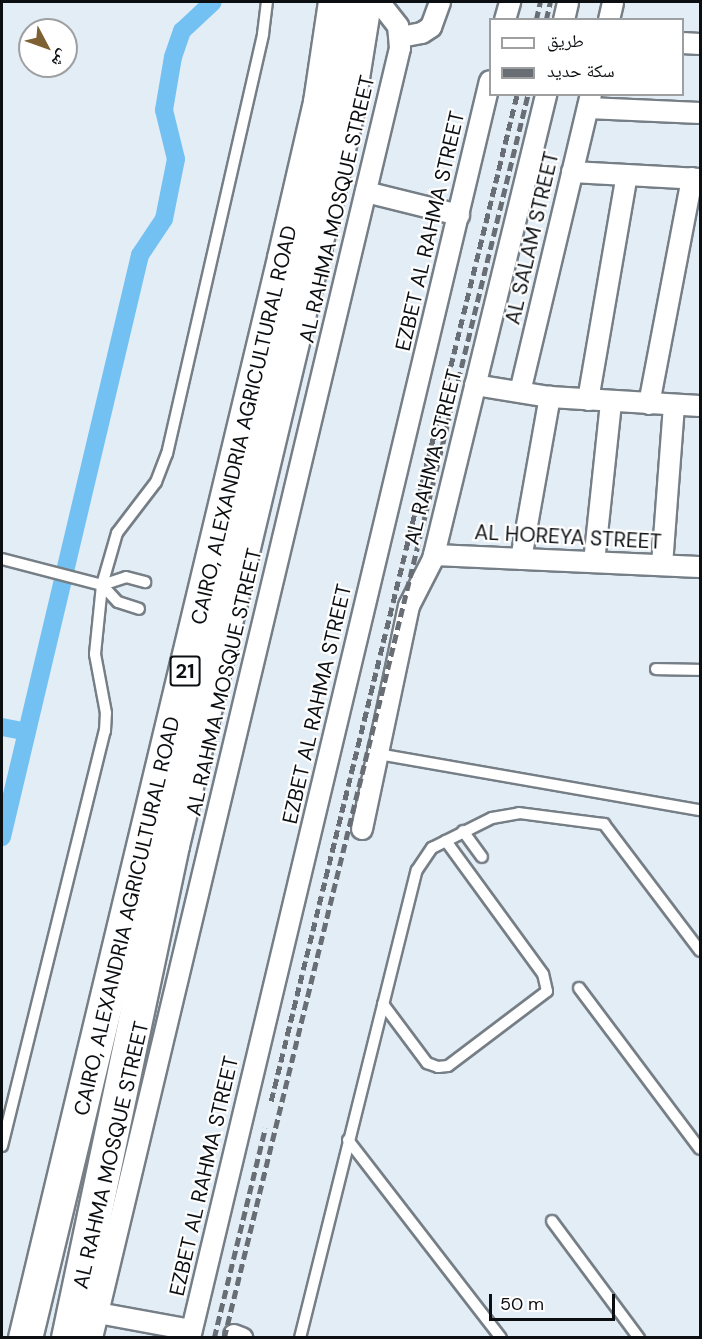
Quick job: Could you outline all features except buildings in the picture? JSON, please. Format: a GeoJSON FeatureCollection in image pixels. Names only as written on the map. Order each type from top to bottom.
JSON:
{"type":"FeatureCollection","features":[{"type":"Feature","properties":{"kind":"highway","name":"CAIRO, ALEXANDRIA AGRICULTURAL ROAD"},"geometry":{"type":"LineString","coordinates":[[25,1338],[289,236],[320,102],[335,2]]}},
{"type":"Feature","properties":{"kind":"highway","name":"CAIRO, ALEXANDRIA AGRICULTURAL ROAD"},"geometry":{"type":"LineString","coordinates":[[68,1338],[172,845],[346,115],[364,2]]}},
{"type":"Feature","properties":{"kind":"street"},"geometry":{"type":"LineString","coordinates":[[379,2],[393,16],[400,37],[422,33],[431,27],[440,2]]}},
{"type":"Feature","properties":{"kind":"street"},"geometry":{"type":"LineString","coordinates":[[506,18],[510,2]]}},
{"type":"Feature","properties":{"kind":"street"},"geometry":{"type":"LineString","coordinates":[[564,18],[568,2]]}},
{"type":"Feature","properties":{"kind":"street"},"geometry":{"type":"LineString","coordinates":[[609,18],[613,2]]}},
{"type":"Feature","properties":{"kind":"street","name":"AL RAHMA MOSQUE STREET"},"geometry":{"type":"LineString","coordinates":[[92,1338],[366,192],[400,37]]}},
{"type":"Feature","properties":{"kind":"street"},"geometry":{"type":"LineString","coordinates":[[684,43],[700,44]]}},
{"type":"Feature","properties":{"kind":"street","name":"EZBET AL RAHMA STREET"},"geometry":{"type":"LineString","coordinates":[[190,1334],[489,85]]}},
{"type":"Feature","properties":{"kind":"street","name":"AL RAHMA STREET"},"geometry":{"type":"LineString","coordinates":[[362,829],[411,599],[434,555],[546,96]]}},
{"type":"Feature","properties":{"kind":"street"},"geometry":{"type":"LineString","coordinates":[[590,101],[700,113]]}},
{"type":"Feature","properties":{"kind":"street","name":"AL SALAM STREET"},"geometry":{"type":"LineString","coordinates":[[520,392],[590,101]]}},
{"type":"Feature","properties":{"kind":"street"},"geometry":{"type":"LineString","coordinates":[[572,172],[696,179],[649,404]]}},
{"type":"Feature","properties":{"kind":"street"},"geometry":{"type":"LineString","coordinates":[[588,400],[627,175]]}},
{"type":"Feature","properties":{"kind":"street"},"geometry":{"type":"LineString","coordinates":[[366,192],[459,215]]}},
{"type":"Feature","properties":{"kind":"street"},"geometry":{"type":"LineString","coordinates":[[475,385],[550,397],[700,406]]}},
{"type":"Feature","properties":{"kind":"street"},"geometry":{"type":"LineString","coordinates":[[520,559],[550,397]]}},
{"type":"Feature","properties":{"kind":"street"},"geometry":{"type":"LineString","coordinates":[[594,562],[611,402]]}},
{"type":"Feature","properties":{"kind":"street"},"geometry":{"type":"LineString","coordinates":[[662,565],[674,405]]}},
{"type":"Feature","properties":{"kind":"street","name":"AL HOREYA STREET"},"geometry":{"type":"LineString","coordinates":[[434,555],[700,567]]}},
{"type":"Feature","properties":{"kind":"street"},"geometry":{"type":"LineString","coordinates":[[98,1313],[190,1334]]}},
{"type":"Feature","properties":{"kind":"lane"},"geometry":{"type":"LineString","coordinates":[[2,1146],[105,731],[106,713],[95,654],[102,585],[117,533],[156,482],[167,454],[263,34],[267,2]]}},
{"type":"Feature","properties":{"kind":"lane"},"geometry":{"type":"LineString","coordinates":[[2,559],[35,570],[102,585],[123,578],[145,582]]}},
{"type":"Feature","properties":{"kind":"lane"},"geometry":{"type":"LineString","coordinates":[[102,585],[118,602],[140,609]]}},
{"type":"Feature","properties":{"kind":"lane"},"geometry":{"type":"LineString","coordinates":[[656,669],[700,670]]}},
{"type":"Feature","properties":{"kind":"lane"},"geometry":{"type":"LineString","coordinates":[[378,754],[700,810]]}},
{"type":"Feature","properties":{"kind":"lane"},"geometry":{"type":"LineString","coordinates":[[300,1338],[417,870],[432,848],[492,818],[519,813],[604,824],[700,951]]}},
{"type":"Feature","properties":{"kind":"lane"},"geometry":{"type":"LineString","coordinates":[[463,831],[482,857]]}},
{"type":"Feature","properties":{"kind":"lane"},"geometry":{"type":"LineString","coordinates":[[383,1004],[427,1063],[438,1067],[448,1065],[547,991],[543,974],[446,841]]}},
{"type":"Feature","properties":{"kind":"lane"},"geometry":{"type":"LineString","coordinates":[[579,988],[700,1149]]}},
{"type":"Feature","properties":{"kind":"lane"},"geometry":{"type":"LineString","coordinates":[[348,1140],[501,1338]]}},
{"type":"Feature","properties":{"kind":"lane"},"geometry":{"type":"LineString","coordinates":[[552,1221],[639,1338]]}},
{"type":"Feature","properties":{"kind":"waterway"},"geometry":{"type":"LineString","coordinates":[[2,837],[140,255],[164,219],[176,159],[164,110],[173,57],[182,31],[213,2]]}},
{"type":"Feature","properties":{"kind":"waterway"},"geometry":{"type":"LineString","coordinates":[[2,727],[27,732]]}},
{"type":"Feature","properties":{"kind":"railway"},"geometry":{"type":"LineString","coordinates":[[536,18],[540,2]]}},
{"type":"Feature","properties":{"kind":"railway"},"geometry":{"type":"LineString","coordinates":[[546,18],[550,2]]}},
{"type":"Feature","properties":{"kind":"railway"},"geometry":{"type":"LineString","coordinates":[[271,1101],[517,96]]}},
{"type":"Feature","properties":{"kind":"railway"},"geometry":{"type":"LineString","coordinates":[[224,1338],[528,96]]}},
{"type":"Feature","properties":{"kind":"railway"},"geometry":{"type":"LineString","coordinates":[[214,1338],[265,1128]]}}]}
